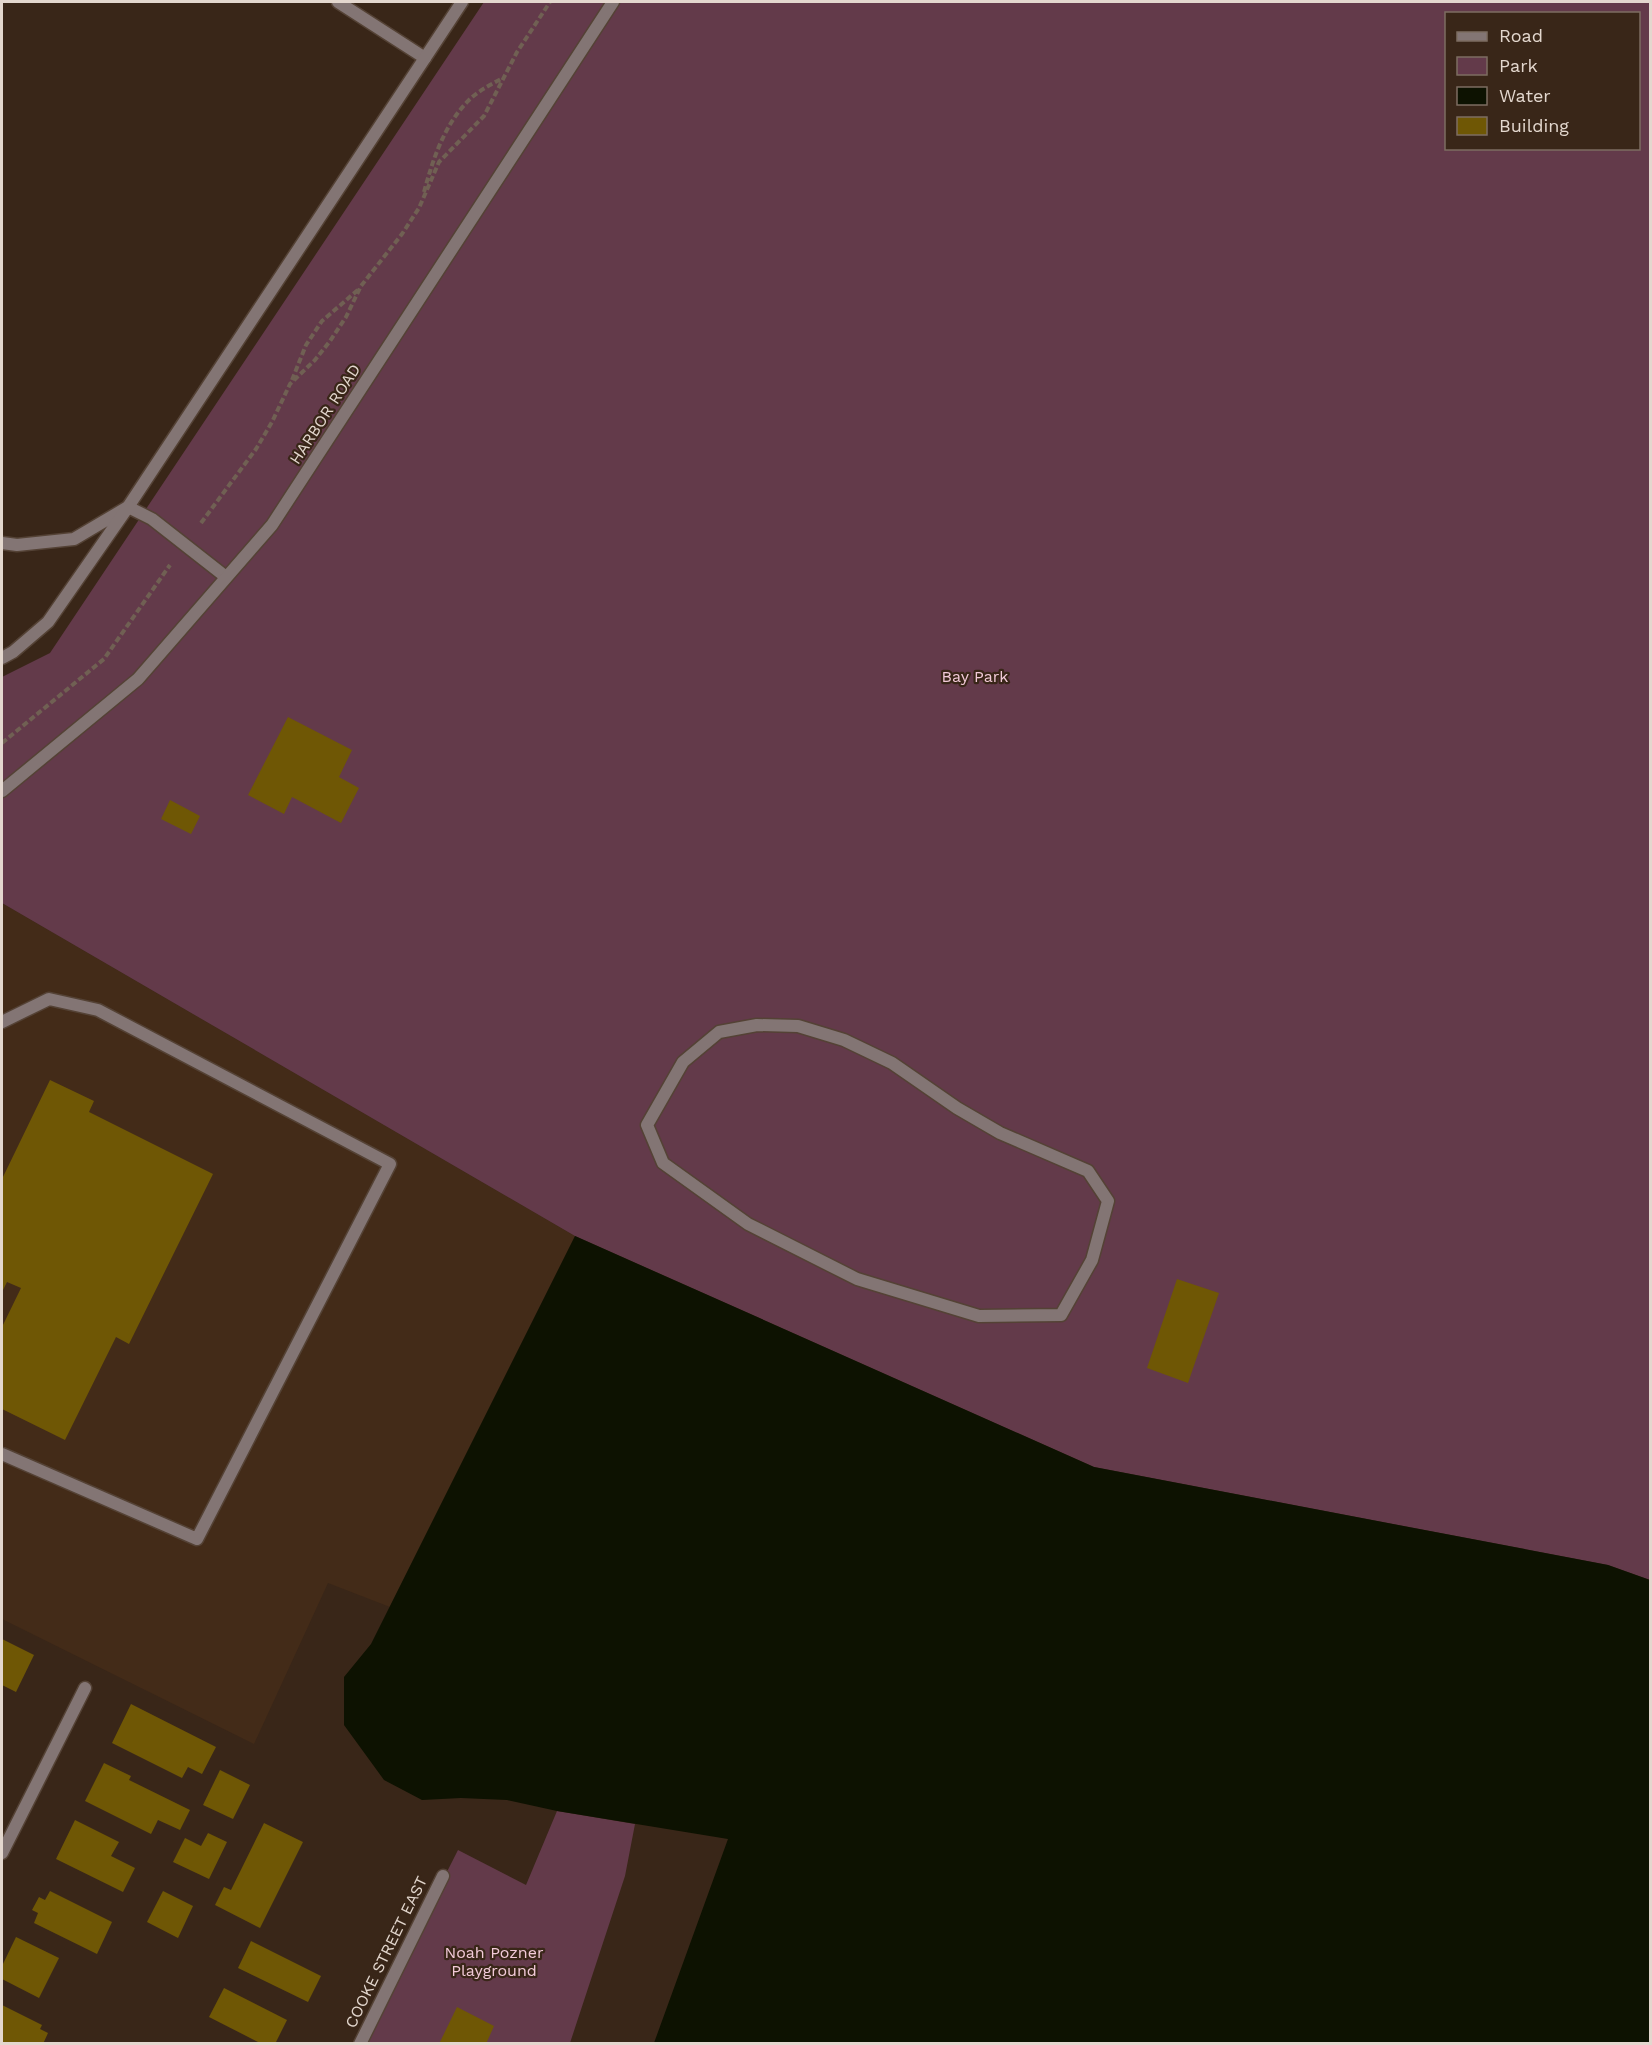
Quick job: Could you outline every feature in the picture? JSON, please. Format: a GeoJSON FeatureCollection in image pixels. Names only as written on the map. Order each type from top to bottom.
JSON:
{"type":"FeatureCollection","features":[{"type":"Feature","properties":{"kind":"street"},"geometry":{"type":"LineString","coordinates":[[338,2],[425,58]]}},
{"type":"Feature","properties":{"kind":"street"},"geometry":{"type":"LineString","coordinates":[[2,658],[13,652],[48,622],[128,507],[462,2]]}},
{"type":"Feature","properties":{"kind":"street","name":"HARBOR ROAD"},"geometry":{"type":"LineString","coordinates":[[2,791],[138,679],[272,525],[613,2]]}},
{"type":"Feature","properties":{"kind":"street"},"geometry":{"type":"LineString","coordinates":[[128,507],[152,519],[226,577]]}},
{"type":"Feature","properties":{"kind":"street"},"geometry":{"type":"LineString","coordinates":[[2,543],[17,545],[74,539],[128,507]]}},
{"type":"Feature","properties":{"kind":"street"},"geometry":{"type":"LineString","coordinates":[[2,1022],[49,999],[98,1010],[390,1164],[197,1539],[2,1454]]}},
{"type":"Feature","properties":{"kind":"street"},"geometry":{"type":"LineString","coordinates":[[757,1025],[798,1026],[844,1040],[892,1063],[957,1108],[1000,1133],[1088,1171],[1108,1201],[1092,1260],[1061,1315],[979,1316],[857,1280],[748,1224],[663,1163],[647,1125],[683,1062],[719,1032],[757,1025]]}},
{"type":"Feature","properties":{"kind":"street"},"geometry":{"type":"LineString","coordinates":[[2,1853],[85,1688]]}},
{"type":"Feature","properties":{"kind":"street","name":"COOKE STREET EAST"},"geometry":{"type":"LineString","coordinates":[[360,2043],[443,1876]]}},
{"type":"Feature","properties":{"kind":"path"},"geometry":{"type":"LineString","coordinates":[[201,523],[256,449],[272,422],[306,345],[322,321],[361,286],[402,234],[419,208],[440,162],[484,116],[503,77],[550,2]]}},
{"type":"Feature","properties":{"kind":"path"},"geometry":{"type":"LineString","coordinates":[[419,208],[435,153],[454,117],[470,99],[503,77]]}},
{"type":"Feature","properties":{"kind":"path"},"geometry":{"type":"LineString","coordinates":[[290,384],[315,360],[330,340],[346,317],[361,286]]}},
{"type":"Feature","properties":{"kind":"path"},"geometry":{"type":"LineString","coordinates":[[2,743],[104,659],[170,565]]}},
{"type":"Feature","properties":{"kind":"shaded area"},"geometry":{"type":"Polygon","coordinates":[[[2,903],[575,1236],[390,1607],[328,1583],[254,1744],[2,1619],[2,903]]]}},
{"type":"Feature","properties":{"kind":"green space","name":"Bay Park"},"geometry":{"type":"Polygon","coordinates":[[[484,2],[1650,2],[1650,1580],[1608,1565],[1094,1467],[575,1236],[2,903],[2,677],[50,653],[484,2]]]}},
{"type":"Feature","properties":{"kind":"green space","name":"Noah Pozner Playground"},"geometry":{"type":"Polygon","coordinates":[[[557,1811],[635,1824],[625,1876],[570,2043],[360,2044],[458,1850],[526,1885],[557,1811]]]}},
{"type":"Feature","properties":{"kind":"water"},"geometry":{"type":"Polygon","coordinates":[[[575,1236],[1094,1467],[1608,1565],[1650,1580],[1650,2043],[654,2043],[728,1839],[557,1811],[507,1800],[461,1798],[422,1800],[384,1780],[344,1725],[344,1677],[371,1644],[575,1236]]]}},
{"type":"Feature","properties":{"kind":"building"},"geometry":{"type":"Polygon","coordinates":[[[288,717],[352,750],[339,777],[359,788],[341,823],[292,797],[284,814],[248,795],[288,717]]]}},
{"type":"Feature","properties":{"kind":"building"},"geometry":{"type":"Polygon","coordinates":[[[170,800],[200,816],[191,834],[161,819],[170,800]]]}},
{"type":"Feature","properties":{"kind":"building"},"geometry":{"type":"Polygon","coordinates":[[[50,1080],[94,1101],[89,1112],[213,1174],[129,1344],[116,1337],[65,1440],[2,1409],[2,1327],[21,1288],[7,1282],[2,1292],[2,1179],[50,1080]]]}},
{"type":"Feature","properties":{"kind":"building"},"geometry":{"type":"Polygon","coordinates":[[[1177,1279],[1219,1293],[1188,1383],[1147,1368],[1177,1279]]]}},
{"type":"Feature","properties":{"kind":"building"},"geometry":{"type":"Polygon","coordinates":[[[2,1639],[34,1655],[16,1692],[2,1685],[2,1639]]]}},
{"type":"Feature","properties":{"kind":"building"},"geometry":{"type":"Polygon","coordinates":[[[131,1704],[216,1747],[202,1774],[188,1767],[182,1778],[112,1743],[131,1704]]]}},
{"type":"Feature","properties":{"kind":"building"},"geometry":{"type":"Polygon","coordinates":[[[104,1763],[131,1776],[129,1780],[190,1810],[180,1830],[158,1820],[151,1834],[85,1801],[104,1763]]]}},
{"type":"Feature","properties":{"kind":"building"},"geometry":{"type":"Polygon","coordinates":[[[220,1770],[250,1785],[233,1819],[203,1805],[220,1770]]]}},
{"type":"Feature","properties":{"kind":"building"},"geometry":{"type":"Polygon","coordinates":[[[75,1820],[119,1842],[111,1856],[135,1868],[123,1892],[56,1859],[75,1820]]]}},
{"type":"Feature","properties":{"kind":"building"},"geometry":{"type":"Polygon","coordinates":[[[264,1823],[303,1842],[260,1928],[215,1905],[224,1887],[231,1890],[264,1823]]]}},
{"type":"Feature","properties":{"kind":"building"},"geometry":{"type":"Polygon","coordinates":[[[208,1833],[227,1842],[209,1879],[173,1862],[185,1838],[201,1846],[208,1833]]]}},
{"type":"Feature","properties":{"kind":"building"},"geometry":{"type":"Polygon","coordinates":[[[50,1891],[112,1922],[97,1954],[34,1923],[38,1913],[32,1910],[39,1897],[45,1900],[50,1891]]]}},
{"type":"Feature","properties":{"kind":"building"},"geometry":{"type":"Polygon","coordinates":[[[163,1891],[193,1906],[178,1938],[147,1922],[163,1891]]]}},
{"type":"Feature","properties":{"kind":"building"},"geometry":{"type":"Polygon","coordinates":[[[16,1937],[59,1958],[39,1998],[2,1979],[2,1966],[16,1937]]]}},
{"type":"Feature","properties":{"kind":"building"},"geometry":{"type":"Polygon","coordinates":[[[251,1941],[321,1976],[308,2002],[238,1968],[251,1941]]]}},
{"type":"Feature","properties":{"kind":"building"},"geometry":{"type":"Polygon","coordinates":[[[224,1988],[287,2020],[275,2044],[262,2044],[209,2017],[224,1988]]]}},
{"type":"Feature","properties":{"kind":"building"},"geometry":{"type":"Polygon","coordinates":[[[2,2005],[42,2025],[40,2029],[48,2033],[43,2044],[2,2044],[2,2005]]]}},
{"type":"Feature","properties":{"kind":"building"},"geometry":{"type":"Polygon","coordinates":[[[457,2007],[494,2026],[486,2044],[439,2044],[457,2007]]]}}]}
